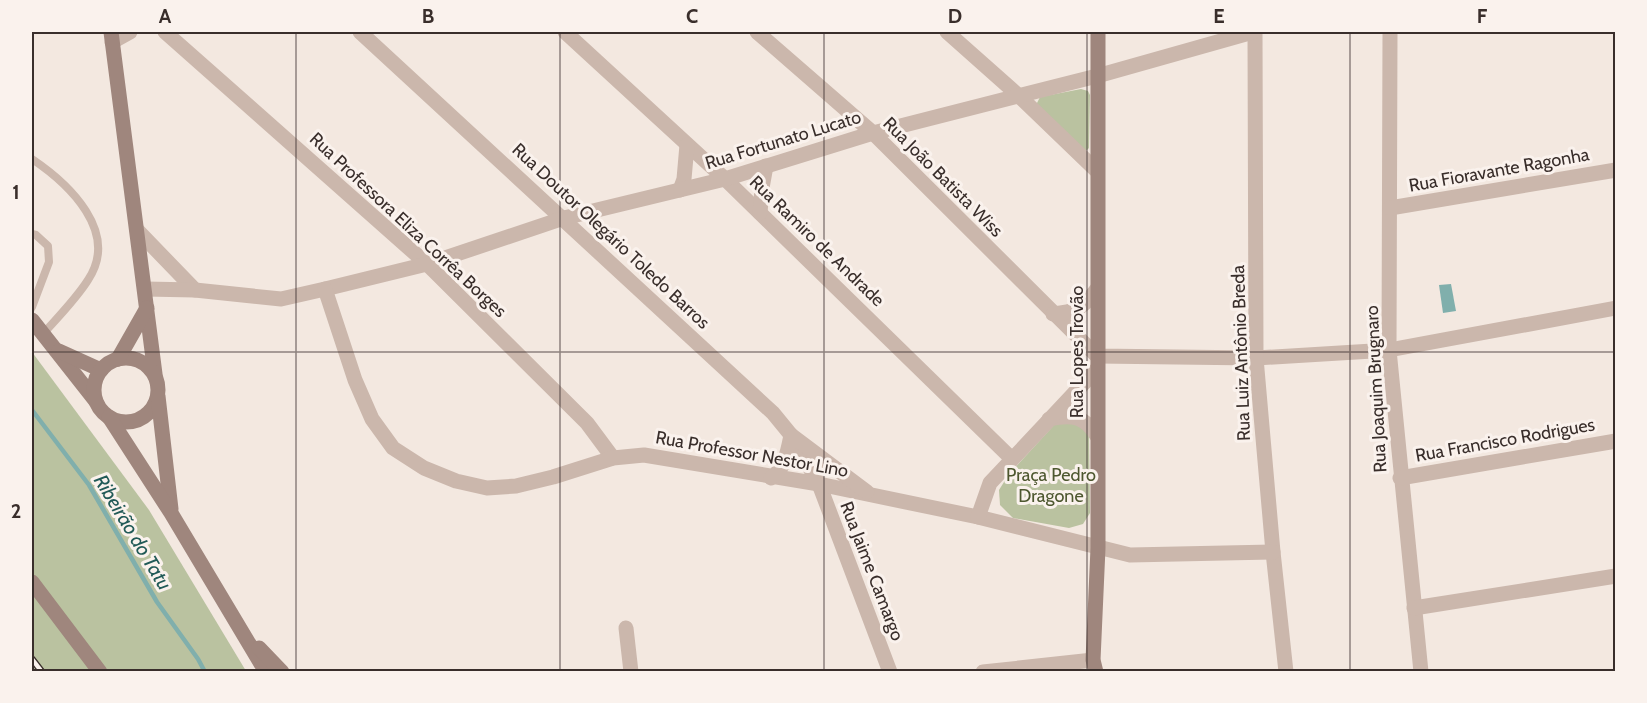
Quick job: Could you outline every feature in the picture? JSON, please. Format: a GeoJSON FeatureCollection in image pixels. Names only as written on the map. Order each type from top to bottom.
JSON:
{"type":"FeatureCollection","features":[{"type":"Feature","properties":{"kind":"main road","name":"Rua Lopes Trovão"},"geometry":{"type":"LineString","coordinates":[[1095,666],[1098,548],[1098,32]]}},
{"type":"Feature","properties":{"kind":"main road"},"geometry":{"type":"LineString","coordinates":[[111,37],[158,385],[171,513]]}},
{"type":"Feature","properties":{"kind":"main road"},"geometry":{"type":"LineString","coordinates":[[118,359],[147,308]]}},
{"type":"Feature","properties":{"kind":"main road"},"geometry":{"type":"LineString","coordinates":[[32,320],[100,409],[109,417],[171,513],[266,672]]}},
{"type":"Feature","properties":{"kind":"main road"},"geometry":{"type":"LineString","coordinates":[[56,350],[100,370]]}},
{"type":"Feature","properties":{"kind":"main road"},"geometry":{"type":"LineString","coordinates":[[95,400],[96,380],[100,370],[108,363],[128,358],[139,360],[155,374]]}},
{"type":"Feature","properties":{"kind":"main road"},"geometry":{"type":"LineString","coordinates":[[109,417],[121,422],[138,420],[155,406],[158,396]]}},
{"type":"Feature","properties":{"kind":"main road"},"geometry":{"type":"LineString","coordinates":[[32,582],[100,672]]}},
{"type":"Feature","properties":{"kind":"main road"},"geometry":{"type":"LineString","coordinates":[[244,633],[282,672]]}},
{"type":"Feature","properties":{"kind":"street"},"geometry":{"type":"LineString","coordinates":[[111,37],[130,32]]}},
{"type":"Feature","properties":{"kind":"street","name":"Rua Professora Eliza Corrêa Borges"},"geometry":{"type":"LineString","coordinates":[[165,32],[427,264],[587,423],[613,458]]}},
{"type":"Feature","properties":{"kind":"street","name":"Rua Doutor Olegário Toledo Barros"},"geometry":{"type":"LineString","coordinates":[[360,32],[773,413],[791,435],[819,484]]}},
{"type":"Feature","properties":{"kind":"street","name":"Rua Ramiro de Andrade"},"geometry":{"type":"LineString","coordinates":[[565,32],[725,179],[1011,458]]}},
{"type":"Feature","properties":{"kind":"street","name":"Rua João Batista Wiss"},"geometry":{"type":"LineString","coordinates":[[757,32],[873,133],[1053,314],[1097,362]]}},
{"type":"Feature","properties":{"kind":"street"},"geometry":{"type":"LineString","coordinates":[[947,32],[1019,96],[1097,171]]}},
{"type":"Feature","properties":{"kind":"street","name":"Rua Fortunato Lucato"},"geometry":{"type":"LineString","coordinates":[[326,289],[427,264],[564,218],[725,179],[873,133],[1097,76],[1254,32]]}},
{"type":"Feature","properties":{"kind":"street","name":"Rua Luiz Antônio Breda"},"geometry":{"type":"LineString","coordinates":[[1254,32],[1256,358],[1286,672]]}},
{"type":"Feature","properties":{"kind":"street","name":"Rua Joaquim Brugnaro"},"geometry":{"type":"LineString","coordinates":[[1390,32],[1389,351],[1420,672]]}},
{"type":"Feature","properties":{"kind":"street"},"geometry":{"type":"LineString","coordinates":[[680,190],[684,179],[687,145]]}},
{"type":"Feature","properties":{"kind":"street"},"geometry":{"type":"LineString","coordinates":[[760,213],[766,166]]}},
{"type":"Feature","properties":{"kind":"street","name":"Rua Fioravante Ragonha"},"geometry":{"type":"LineString","coordinates":[[1390,208],[1616,170]]}},
{"type":"Feature","properties":{"kind":"street"},"geometry":{"type":"LineString","coordinates":[[137,230],[195,290]]}},
{"type":"Feature","properties":{"kind":"street"},"geometry":{"type":"LineString","coordinates":[[145,289],[195,290],[281,299],[326,289]]}},
{"type":"Feature","properties":{"kind":"street","name":"Rua Professor Nestor Lino"},"geometry":{"type":"LineString","coordinates":[[326,289],[355,380],[372,419],[393,448],[424,468],[456,481],[487,488],[516,486],[613,458],[644,455],[819,484],[978,518],[1130,555],[1273,552]]}},
{"type":"Feature","properties":{"kind":"street"},"geometry":{"type":"LineString","coordinates":[[1053,314],[1071,312],[1086,304],[1097,289]]}},
{"type":"Feature","properties":{"kind":"street"},"geometry":{"type":"LineString","coordinates":[[978,518],[990,483],[1049,419],[1097,362],[1256,358],[1389,351],[1616,308]]}},
{"type":"Feature","properties":{"kind":"street"},"geometry":{"type":"LineString","coordinates":[[1049,419],[1064,416],[1079,418],[1090,425],[1097,436]]}},
{"type":"Feature","properties":{"kind":"street"},"geometry":{"type":"LineString","coordinates":[[771,477],[777,474],[785,460],[791,435],[872,495]]}},
{"type":"Feature","properties":{"kind":"street","name":"Rua Francisco Rodrigues"},"geometry":{"type":"LineString","coordinates":[[1400,478],[1616,441]]}},
{"type":"Feature","properties":{"kind":"street","name":"Rua Jaime Camargo"},"geometry":{"type":"LineString","coordinates":[[819,484],[890,672]]}},
{"type":"Feature","properties":{"kind":"street"},"geometry":{"type":"LineString","coordinates":[[1414,608],[1616,576]]}},
{"type":"Feature","properties":{"kind":"street"},"geometry":{"type":"LineString","coordinates":[[626,628],[631,672]]}},
{"type":"Feature","properties":{"kind":"street"},"geometry":{"type":"LineString","coordinates":[[982,672],[1095,666]]}},
{"type":"Feature","properties":{"kind":"lane"},"geometry":{"type":"LineString","coordinates":[[32,159],[73,193],[95,226],[98,245],[97,261],[89,280],[43,334]]}},
{"type":"Feature","properties":{"kind":"lane"},"geometry":{"type":"LineString","coordinates":[[32,234],[48,246],[49,262],[32,307]]}},
{"type":"Feature","properties":{"kind":"green space"},"geometry":{"type":"Polygon","coordinates":[[[1081,89],[1088,91],[1090,95],[1089,148],[1087,150],[1081,150],[1036,105],[1040,97],[1081,89]]]}},
{"type":"Feature","properties":{"kind":"green space"},"geometry":{"type":"Polygon","coordinates":[[[32,352],[149,510],[246,671],[32,671],[32,352]]]}},
{"type":"Feature","properties":{"kind":"green space","name":"Praça Pedro Dragone"},"geometry":{"type":"Polygon","coordinates":[[[1067,420],[1089,431],[1090,513],[1083,524],[1069,528],[1013,518],[1000,505],[999,490],[1009,474],[1055,424],[1067,420]]]}},
{"type":"Feature","properties":{"kind":"water"},"geometry":{"type":"Polygon","coordinates":[[[1451,284],[1456,311],[1443,313],[1439,285],[1451,284]]]}},
{"type":"Feature","properties":{"kind":"waterway","name":"Ribeirão do Tatu"},"geometry":{"type":"LineString","coordinates":[[32,410],[89,485],[157,602],[205,672]]}},
{"type":"Feature","properties":{"kind":"railway"},"geometry":{"type":"LineString","coordinates":[[32,659],[42,672]]}}]}
